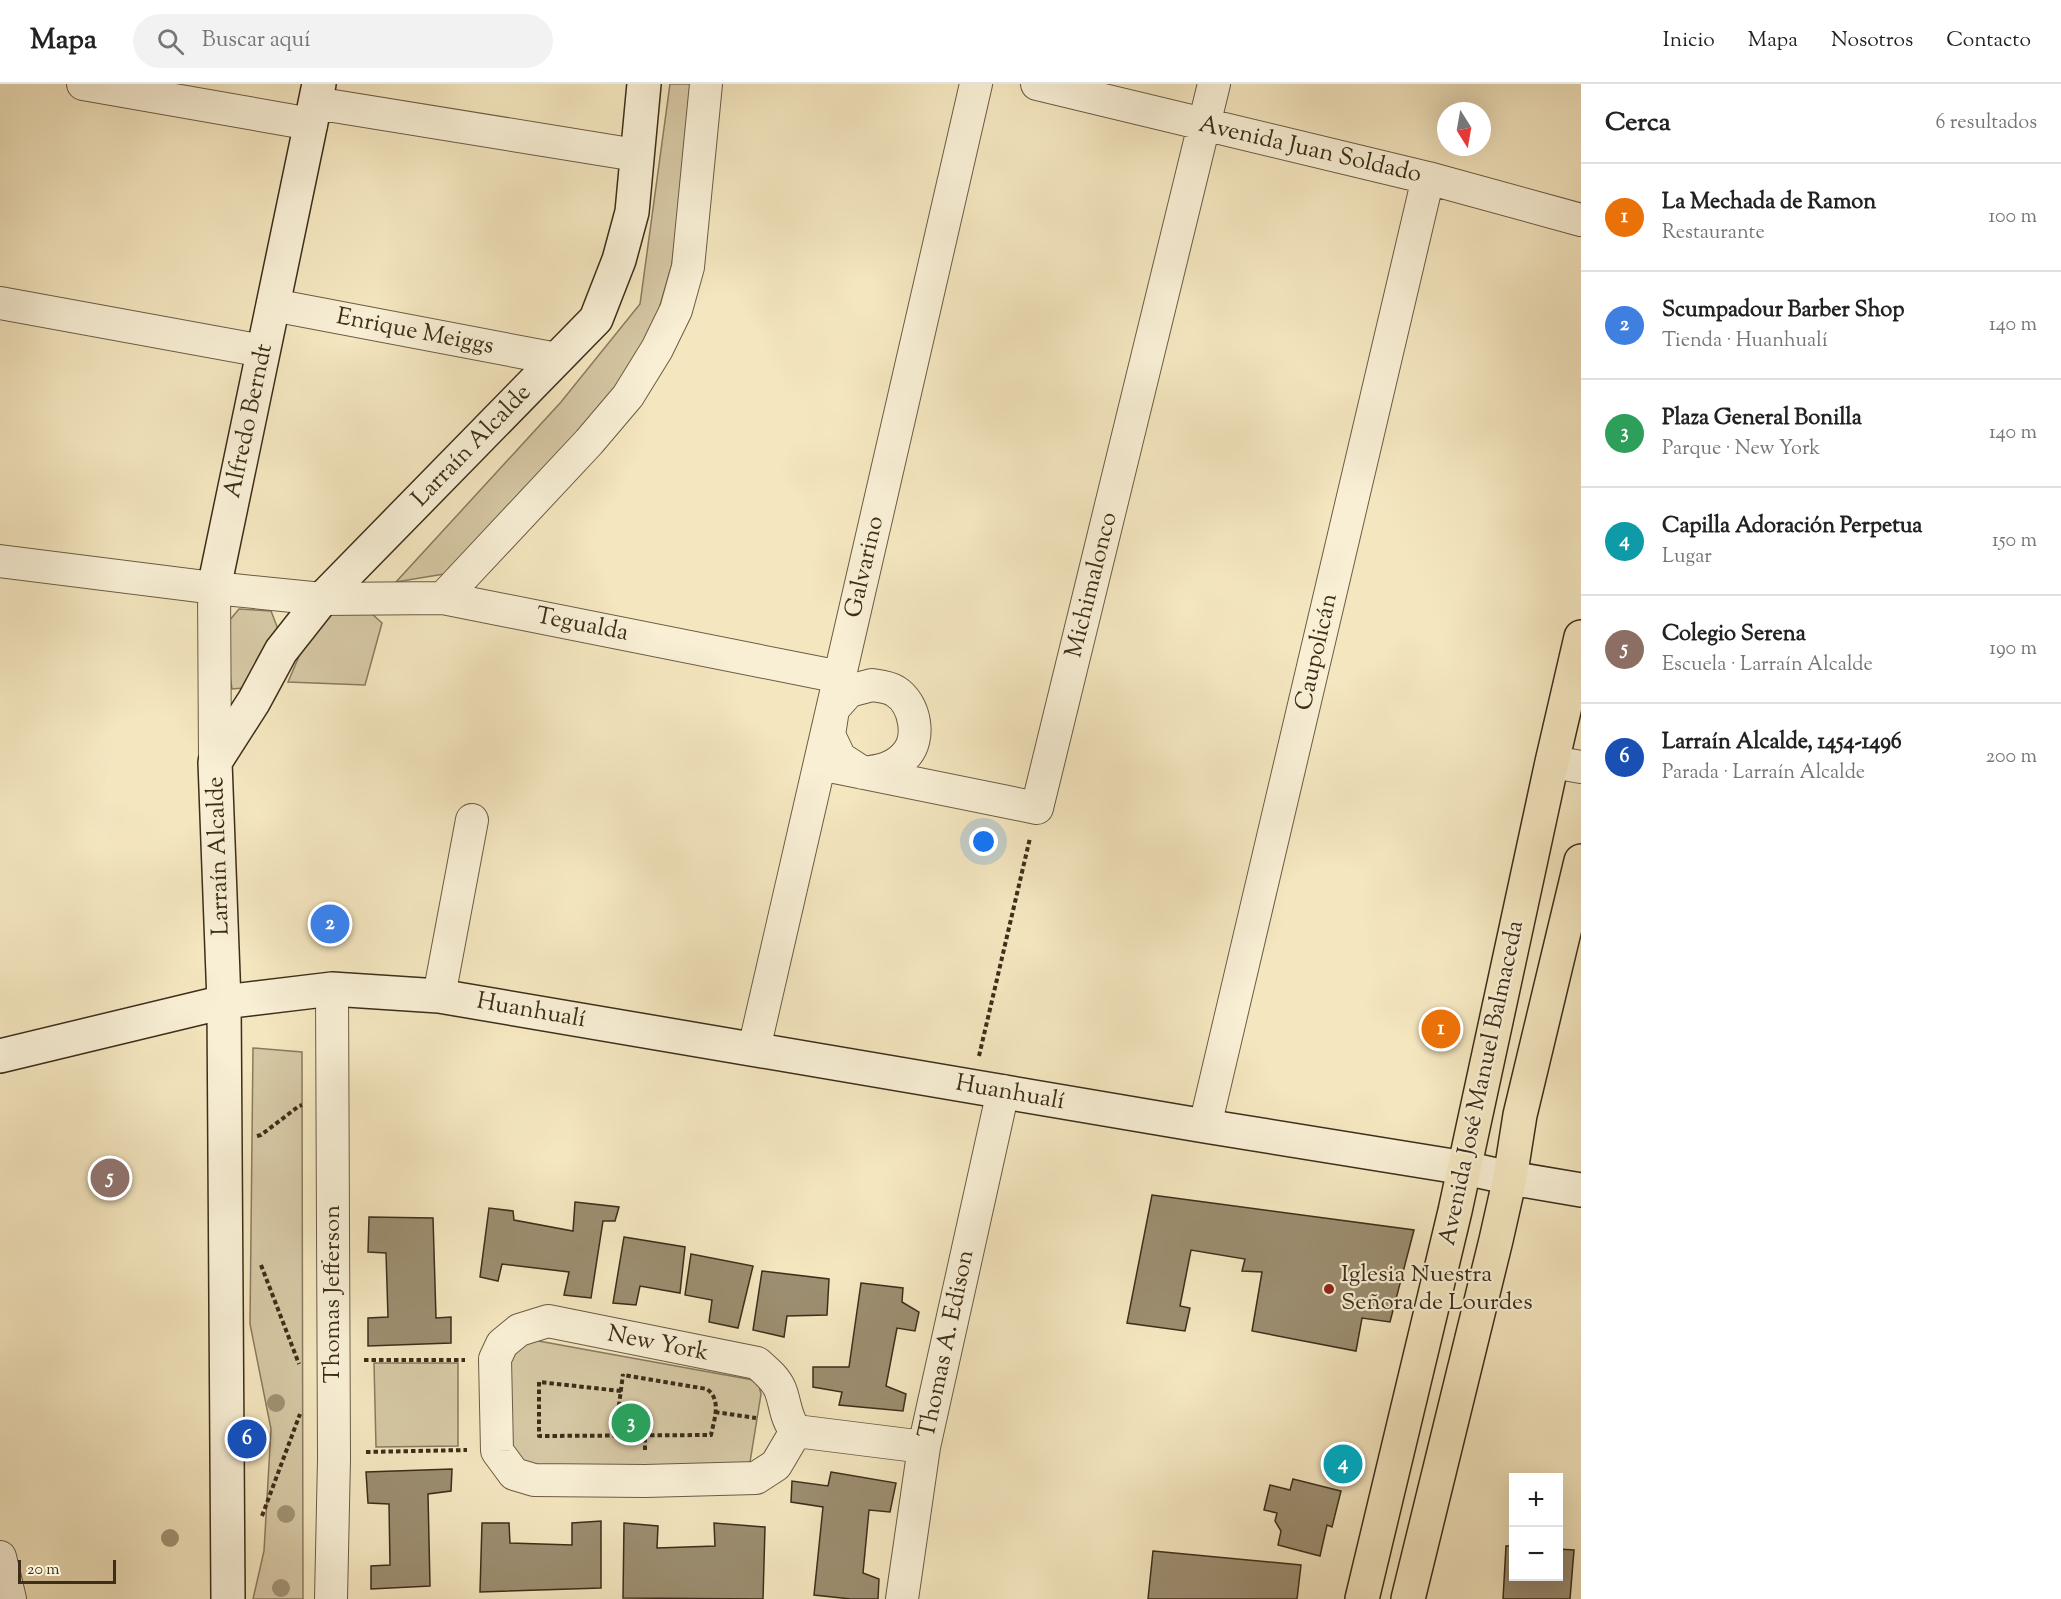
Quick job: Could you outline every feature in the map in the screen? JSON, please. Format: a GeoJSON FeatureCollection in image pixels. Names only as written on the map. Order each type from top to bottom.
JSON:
{"type":"FeatureCollection","features":[{"type":"Feature","properties":{"kind":"main road","name":"Larraín Alcalde"},"geometry":{"type":"LineString","coordinates":[[228,1599],[224,1002],[215,762],[254,701],[281,651],[322,599],[596,319],[619,260],[632,212],[644,84]]}},
{"type":"Feature","properties":{"kind":"main road","name":"Alfredo Berndt"},"geometry":{"type":"LineString","coordinates":[[214,588],[315,103]]}},
{"type":"Feature","properties":{"kind":"main road","name":"Avenida José Manuel Balmaceda"},"geometry":{"type":"LineString","coordinates":[[1362,1599],[1465,1168],[1567,765],[1581,637]]}},
{"type":"Feature","properties":{"kind":"main road","name":"Avenida José Manuel Balmaceda"},"geometry":{"type":"LineString","coordinates":[[1408,1599],[1510,1178],[1520,1115],[1581,861]]}},
{"type":"Feature","properties":{"kind":"main road","name":"Huanhualí"},"geometry":{"type":"LineString","coordinates":[[0,1056],[224,1002],[332,989],[439,996],[1465,1168],[1581,1190]]}},
{"type":"Feature","properties":{"kind":"street"},"geometry":{"type":"LineString","coordinates":[[84,84],[315,103],[636,154]]}},
{"type":"Feature","properties":{"kind":"street"},"geometry":{"type":"LineString","coordinates":[[443,597],[595,435],[628,396],[657,349],[676,310],[688,267],[706,84]]}},
{"type":"Feature","properties":{"kind":"street","name":"Galvarino"},"geometry":{"type":"LineString","coordinates":[[754,1049],[976,84]]}},
{"type":"Feature","properties":{"kind":"street","name":"Avenida Juan Soldado"},"geometry":{"type":"LineString","coordinates":[[1037,84],[1428,178],[1581,220]]}},
{"type":"Feature","properties":{"kind":"street","name":"Michimalonco"},"geometry":{"type":"LineString","coordinates":[[1037,808],[1214,84]]}},
{"type":"Feature","properties":{"kind":"street","name":"Caupolicán"},"geometry":{"type":"LineString","coordinates":[[1205,1126],[1428,178]]}},
{"type":"Feature","properties":{"kind":"street"},"geometry":{"type":"LineString","coordinates":[[0,303],[263,351]]}},
{"type":"Feature","properties":{"kind":"street","name":"Enrique Meiggs"},"geometry":{"type":"LineString","coordinates":[[273,305],[557,358]]}},
{"type":"Feature","properties":{"kind":"street","name":"Tegualda"},"geometry":{"type":"LineString","coordinates":[[0,561],[322,599],[443,597],[840,676]]}},
{"type":"Feature","properties":{"kind":"street","name":"Alfredo Berndt"},"geometry":{"type":"LineString","coordinates":[[214,588],[215,762]]}},
{"type":"Feature","properties":{"kind":"street"},"geometry":{"type":"LineString","coordinates":[[872,685],[895,691],[912,709],[916,732],[907,755],[887,769],[863,773],[840,758],[829,735],[832,709],[849,691],[872,685]]}},
{"type":"Feature","properties":{"kind":"street"},"geometry":{"type":"LineString","coordinates":[[820,764],[1037,808]]}},
{"type":"Feature","properties":{"kind":"street"},"geometry":{"type":"LineString","coordinates":[[439,996],[472,820]]}},
{"type":"Feature","properties":{"kind":"street","name":"Thomas Jefferson"},"geometry":{"type":"LineString","coordinates":[[331,1599],[334,1452],[332,989]]}},
{"type":"Feature","properties":{"kind":"street","name":"Thomas A. Edison"},"geometry":{"type":"LineString","coordinates":[[902,1599],[924,1447],[987,1089]]}},
{"type":"Feature","properties":{"kind":"street","name":"New York"},"geometry":{"type":"LineString","coordinates":[[495,1359],[502,1344],[519,1330],[548,1321],[757,1363],[772,1375],[780,1389],[789,1422],[796,1431]]}},
{"type":"Feature","properties":{"kind":"street"},"geometry":{"type":"LineString","coordinates":[[495,1359],[497,1450],[514,1474],[534,1480],[756,1478],[776,1465],[796,1431],[924,1447]]}},
{"type":"Feature","properties":{"kind":"street"},"geometry":{"type":"LineString","coordinates":[[0,1557],[10,1599]]}},
{"type":"Feature","properties":{"kind":"path"},"geometry":{"type":"LineString","coordinates":[[987,1089],[1037,808]]}},
{"type":"Feature","properties":{"kind":"path"},"geometry":{"type":"LineString","coordinates":[[225,1137],[261,1135],[299,1106],[333,1101]]}},
{"type":"Feature","properties":{"kind":"path"},"geometry":{"type":"LineString","coordinates":[[259,1260],[300,1367]]}},
{"type":"Feature","properties":{"kind":"path"},"geometry":{"type":"LineString","coordinates":[[615,1436],[629,1338]]}},
{"type":"Feature","properties":{"kind":"path"},"geometry":{"type":"LineString","coordinates":[[334,1360],[495,1359]]}},
{"type":"Feature","properties":{"kind":"path"},"geometry":{"type":"LineString","coordinates":[[621,1391],[539,1382],[538,1436],[711,1435],[715,1400],[707,1389],[623,1375]]}},
{"type":"Feature","properties":{"kind":"path"},"geometry":{"type":"LineString","coordinates":[[261,1521],[301,1411]]}},
{"type":"Feature","properties":{"kind":"path"},"geometry":{"type":"LineString","coordinates":[[334,1452],[462,1451],[497,1446]]}},
{"type":"Feature","properties":{"kind":"shaded area"},"geometry":{"type":"Polygon","coordinates":[[[670,84],[694,84],[672,264],[654,326],[609,399],[444,574],[396,582],[561,402],[640,304],[670,84]]]}},
{"type":"Feature","properties":{"kind":"shaded area"},"geometry":{"type":"Polygon","coordinates":[[[239,609],[271,611],[281,637],[244,688],[232,689],[223,628],[239,609]]]}},
{"type":"Feature","properties":{"kind":"shaded area"},"geometry":{"type":"Polygon","coordinates":[[[332,613],[372,614],[382,623],[365,685],[288,682],[303,647],[332,613]]]}},
{"type":"Feature","properties":{"kind":"shaded area"},"geometry":{"type":"Polygon","coordinates":[[[253,1048],[302,1052],[303,1599],[253,1599],[264,1551],[271,1429],[250,1324],[253,1048]]]}},
{"type":"Feature","properties":{"kind":"shaded area"},"geometry":{"type":"Polygon","coordinates":[[[533,1340],[753,1380],[759,1386],[761,1394],[750,1462],[743,1467],[522,1467],[512,1461],[509,1353],[533,1340]]]}},
{"type":"Feature","properties":{"kind":"shaded area"},"geometry":{"type":"Polygon","coordinates":[[[374,1363],[458,1363],[458,1446],[376,1447],[374,1363]]]}},
{"type":"Feature","properties":{"kind":"building","name":"Iglesia Nuestra Señora de Lourdes"},"geometry":{"type":"Polygon","coordinates":[[[1152,1195],[1414,1230],[1390,1322],[1362,1318],[1356,1351],[1252,1331],[1262,1272],[1242,1271],[1245,1259],[1191,1250],[1180,1306],[1190,1308],[1185,1331],[1127,1323],[1152,1195]]]}},
{"type":"Feature","properties":{"kind":"building"},"geometry":{"type":"Polygon","coordinates":[[[575,1202],[619,1207],[615,1221],[603,1221],[591,1298],[564,1295],[569,1272],[502,1264],[498,1281],[480,1277],[489,1208],[513,1211],[514,1220],[573,1231],[575,1202]]]}},
{"type":"Feature","properties":{"kind":"building"},"geometry":{"type":"Polygon","coordinates":[[[369,1217],[433,1218],[436,1318],[451,1317],[451,1343],[368,1346],[368,1318],[388,1317],[386,1253],[368,1252],[369,1217]]]}},
{"type":"Feature","properties":{"kind":"building"},"geometry":{"type":"Polygon","coordinates":[[[624,1237],[685,1247],[680,1293],[640,1286],[636,1305],[613,1303],[624,1237]]]}},
{"type":"Feature","properties":{"kind":"building"},"geometry":{"type":"Polygon","coordinates":[[[691,1254],[753,1266],[738,1328],[709,1322],[712,1300],[685,1295],[691,1254]]]}},
{"type":"Feature","properties":{"kind":"building"},"geometry":{"type":"Polygon","coordinates":[[[762,1271],[829,1279],[827,1315],[787,1316],[784,1337],[753,1330],[762,1271]]]}},
{"type":"Feature","properties":{"kind":"building"},"geometry":{"type":"Polygon","coordinates":[[[861,1283],[903,1288],[902,1302],[919,1312],[915,1331],[897,1328],[886,1386],[906,1394],[903,1411],[839,1405],[842,1392],[813,1387],[813,1367],[849,1367],[861,1283]]]}},
{"type":"Feature","properties":{"kind":"building"},"geometry":{"type":"Polygon","coordinates":[[[452,1469],[451,1491],[428,1494],[430,1586],[371,1589],[371,1566],[390,1565],[389,1504],[368,1503],[366,1472],[452,1469]]]}},
{"type":"Feature","properties":{"kind":"building"},"geometry":{"type":"Polygon","coordinates":[[[831,1472],[896,1483],[890,1512],[869,1510],[863,1573],[879,1579],[878,1599],[814,1595],[823,1507],[791,1502],[792,1481],[828,1486],[831,1472]]]}},
{"type":"Feature","properties":{"kind":"building"},"geometry":{"type":"Polygon","coordinates":[[[1293,1479],[1341,1491],[1332,1527],[1327,1525],[1320,1556],[1278,1545],[1281,1531],[1275,1521],[1277,1513],[1264,1510],[1270,1485],[1290,1490],[1293,1479]]]}},
{"type":"Feature","properties":{"kind":"building"},"geometry":{"type":"Polygon","coordinates":[[[601,1521],[601,1588],[480,1592],[482,1523],[509,1523],[510,1543],[572,1545],[572,1523],[601,1521]]]}},
{"type":"Feature","properties":{"kind":"building"},"geometry":{"type":"Polygon","coordinates":[[[624,1523],[658,1526],[657,1548],[715,1546],[714,1523],[765,1527],[763,1599],[623,1598],[624,1523]]]}},
{"type":"Feature","properties":{"kind":"building"},"geometry":{"type":"Polygon","coordinates":[[[1506,1546],[1509,1546],[1509,1581],[1563,1581],[1563,1549],[1574,1550],[1570,1599],[1503,1599],[1506,1546]]]}},
{"type":"Feature","properties":{"kind":"building"},"geometry":{"type":"Polygon","coordinates":[[[1153,1551],[1301,1565],[1297,1599],[1148,1599],[1153,1551]]]}},
{"type":"Feature","properties":{"kind":"place","name":"Scumpadour Barber Shop"},"geometry":{"type":"Point","coordinates":[330,924]}},
{"type":"Feature","properties":{"kind":"place","name":"La Mechada de Ramon"},"geometry":{"type":"Point","coordinates":[1441,1029]}},
{"type":"Feature","properties":{"kind":"place","name":"Colegio Serena"},"geometry":{"type":"Point","coordinates":[110,1178]}},
{"type":"Feature","properties":{"kind":"place","name":"Iglesia Nuestra Señora de Lourdes"},"geometry":{"type":"Point","coordinates":[1329,1289]}},
{"type":"Feature","properties":{"kind":"place","name":"Plaza General Bonilla"},"geometry":{"type":"Point","coordinates":[631,1423]}},
{"type":"Feature","properties":{"kind":"place","name":"Larraín Alcalde, 1454-1496"},"geometry":{"type":"Point","coordinates":[247,1439]}},
{"type":"Feature","properties":{"kind":"place","name":"Capilla Adoración Perpetua"},"geometry":{"type":"Point","coordinates":[1343,1464]}}]}
